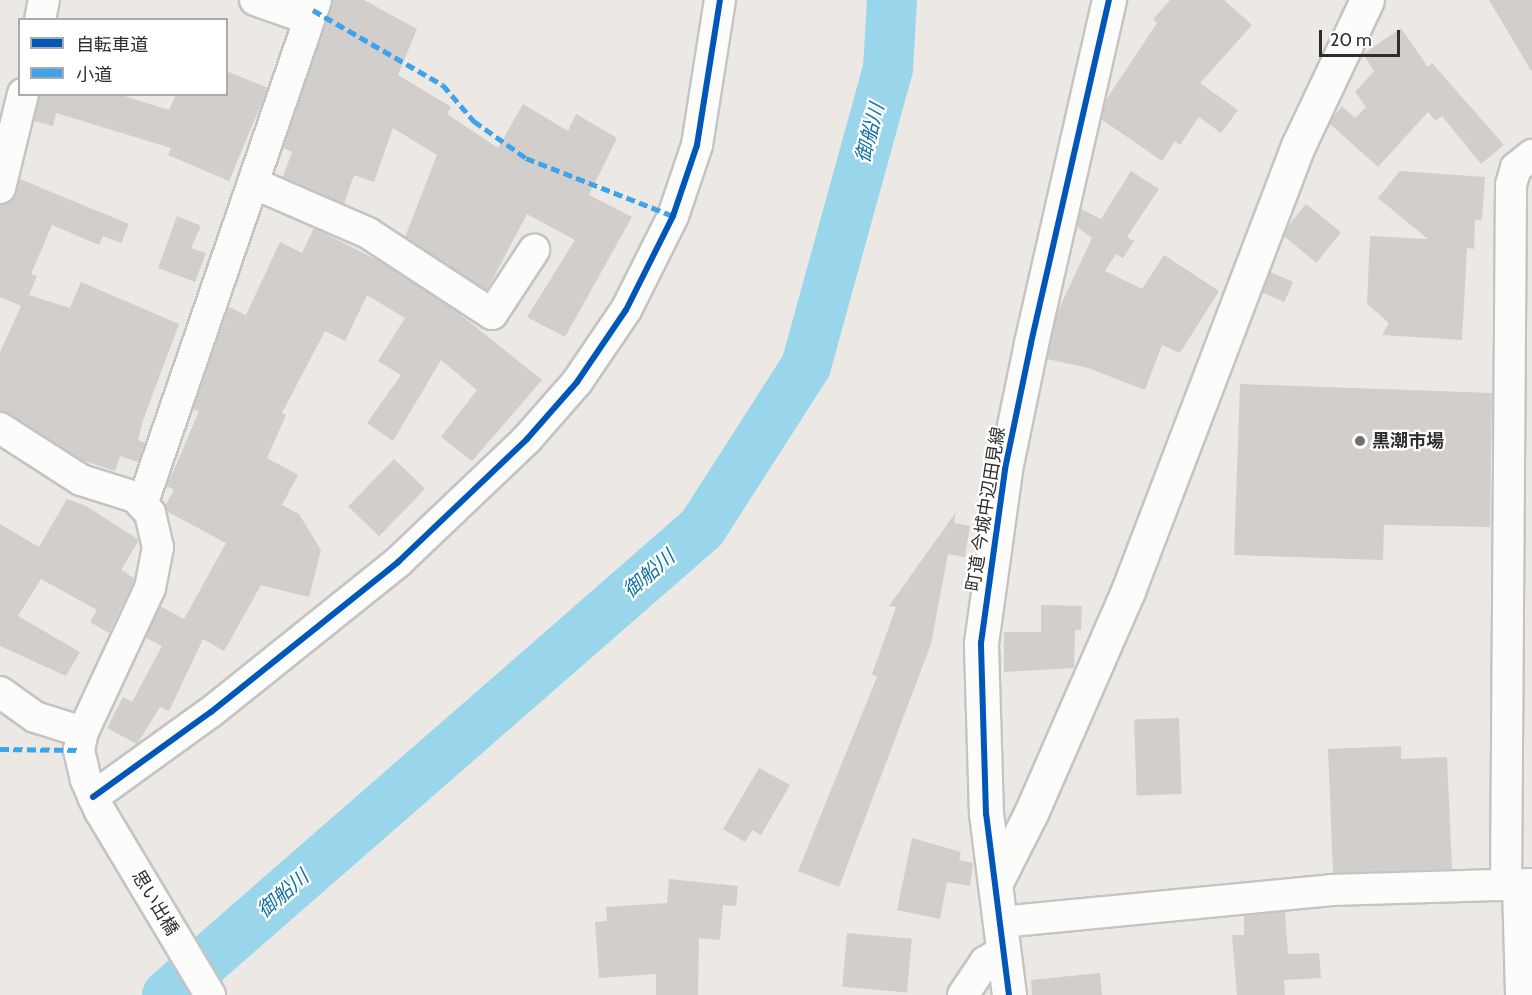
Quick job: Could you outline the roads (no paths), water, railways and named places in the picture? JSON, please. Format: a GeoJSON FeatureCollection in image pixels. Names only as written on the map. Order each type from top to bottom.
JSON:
{"type":"FeatureCollection","features":[{"type":"Feature","properties":{"kind":"street"},"geometry":{"type":"LineString","coordinates":[[40,18],[44,0]]}},
{"type":"Feature","properties":{"kind":"street"},"geometry":{"type":"LineString","coordinates":[[0,692],[35,717],[82,732],[150,588],[158,561],[156,530],[143,502],[312,10],[255,0]]}},
{"type":"Feature","properties":{"kind":"street"},"geometry":{"type":"LineString","coordinates":[[97,804],[398,562],[527,439],[577,382],[626,310],[673,216],[697,145],[720,0]]}},
{"type":"Feature","properties":{"kind":"street","name":"町道 今城中辺田見線"},"geometry":{"type":"LineString","coordinates":[[1009,995],[995,884],[980,715],[981,643],[989,575],[1031,343],[1109,0]]}},
{"type":"Feature","properties":{"kind":"street"},"geometry":{"type":"LineString","coordinates":[[995,884],[1031,813],[1128,591],[1298,147],[1367,0]]}},
{"type":"Feature","properties":{"kind":"street"},"geometry":{"type":"LineString","coordinates":[[0,188],[23,96]]}},
{"type":"Feature","properties":{"kind":"street"},"geometry":{"type":"LineString","coordinates":[[1521,995],[1511,185],[1516,168],[1532,155]]}},
{"type":"Feature","properties":{"kind":"street"},"geometry":{"type":"LineString","coordinates":[[253,183],[368,233],[492,314],[534,250]]}},
{"type":"Feature","properties":{"kind":"street"},"geometry":{"type":"LineString","coordinates":[[0,428],[81,480],[143,502]]}},
{"type":"Feature","properties":{"kind":"street","name":"思い出橋"},"geometry":{"type":"LineString","coordinates":[[82,732],[81,766],[97,804],[210,995]]}},
{"type":"Feature","properties":{"kind":"street"},"geometry":{"type":"LineString","coordinates":[[963,995],[1003,936],[1330,890],[1519,885]]}},
{"type":"Feature","properties":{"kind":"waterway","name":"御船川"},"geometry":{"type":"LineString","coordinates":[[167,995],[702,528],[806,366],[888,69],[892,0]]}},
{"type":"Feature","properties":{"kind":"place","name":"黒潮市場"},"geometry":{"type":"Point","coordinates":[1360,441]}}]}
